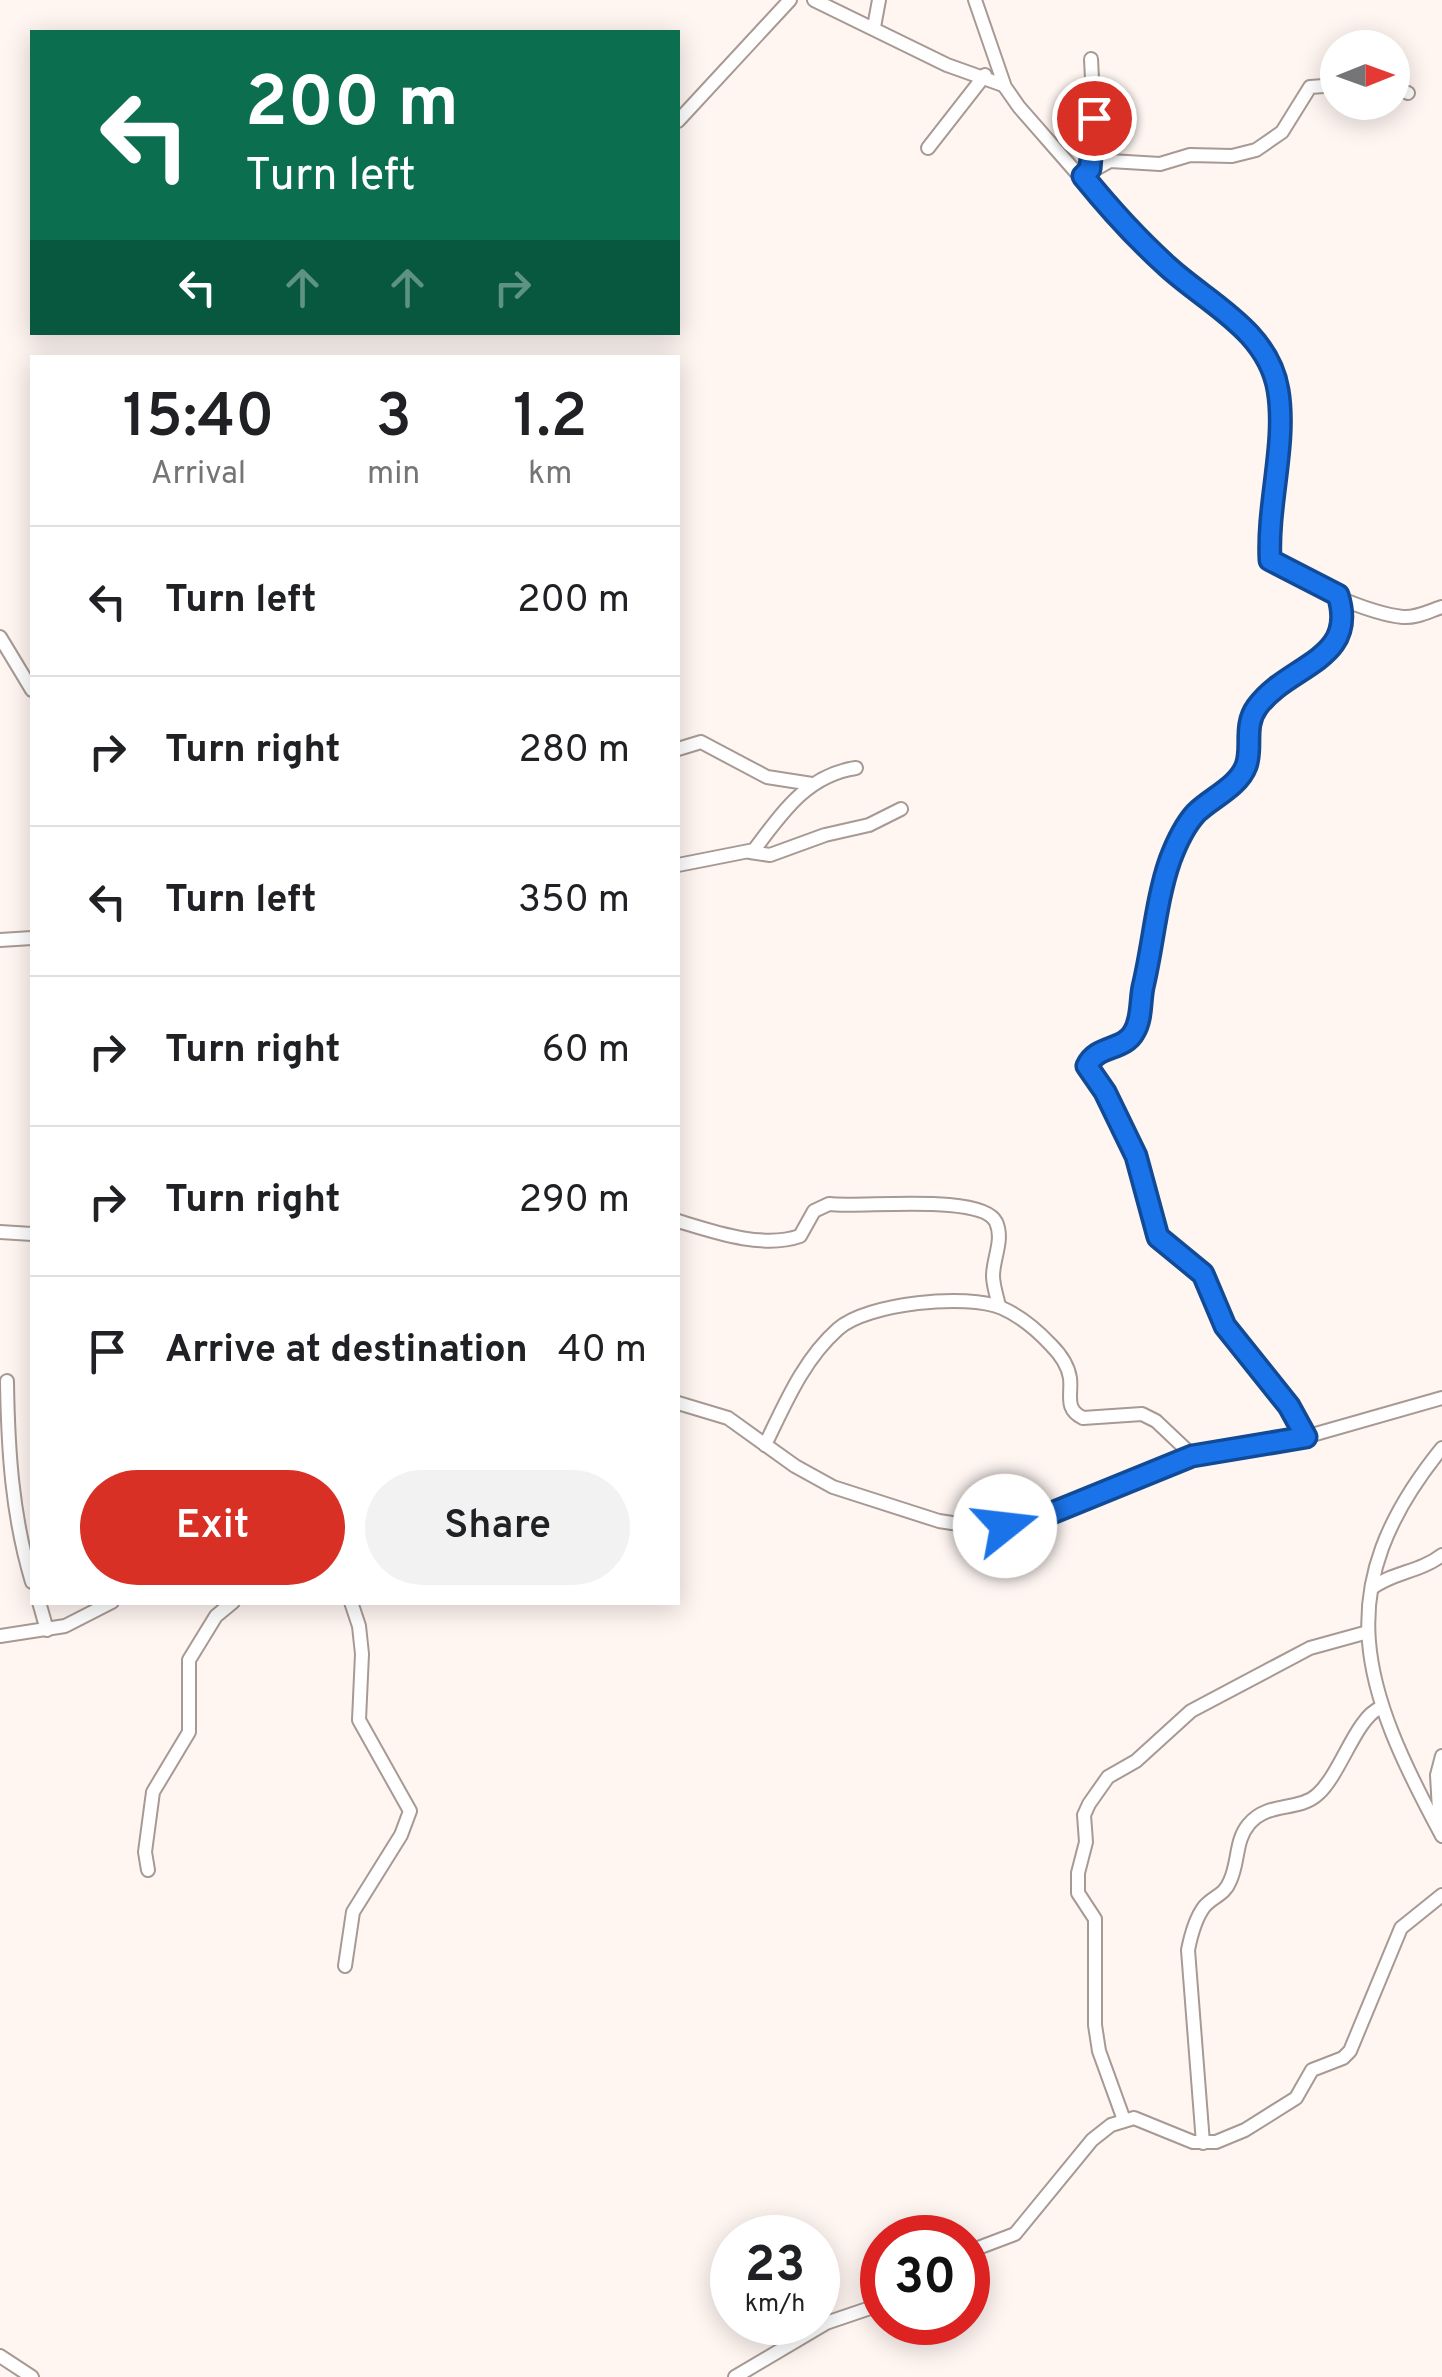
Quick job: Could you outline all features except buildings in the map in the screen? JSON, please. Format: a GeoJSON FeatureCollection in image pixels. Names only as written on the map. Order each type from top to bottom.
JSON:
{"type":"FeatureCollection","features":[{"type":"Feature","properties":{"kind":"street"},"geometry":{"type":"LineString","coordinates":[[680,118],[790,0]]}},
{"type":"Feature","properties":{"kind":"street"},"geometry":{"type":"LineString","coordinates":[[814,0],[947,65],[984,75],[1005,86],[1086,172],[1136,237],[1226,310],[1263,352],[1280,399],[1270,560],[1338,595],[1406,617],[1442,607]]}},
{"type":"Feature","properties":{"kind":"street"},"geometry":{"type":"LineString","coordinates":[[874,26],[879,0]]}},
{"type":"Feature","properties":{"kind":"street"},"geometry":{"type":"LineString","coordinates":[[976,0],[1005,86]]}},
{"type":"Feature","properties":{"kind":"street"},"geometry":{"type":"LineString","coordinates":[[1086,172],[1094,118],[1091,59]]}},
{"type":"Feature","properties":{"kind":"street"},"geometry":{"type":"LineString","coordinates":[[928,148],[984,75]]}},
{"type":"Feature","properties":{"kind":"street"},"geometry":{"type":"LineString","coordinates":[[1086,172],[1110,161],[1160,164],[1190,155],[1232,156],[1256,150],[1282,132],[1310,88],[1320,87]]}},
{"type":"Feature","properties":{"kind":"street"},"geometry":{"type":"LineString","coordinates":[[1306,1437],[1289,1406],[1225,1326],[1203,1274],[1158,1237],[1136,1156],[1105,1092],[1087,1066],[1094,1055],[1133,1034],[1161,896],[1177,846],[1193,816],[1237,780],[1247,764],[1246,742],[1256,708],[1334,645],[1344,623],[1338,595]]}},
{"type":"Feature","properties":{"kind":"street"},"geometry":{"type":"LineString","coordinates":[[0,637],[30,687]]}},
{"type":"Feature","properties":{"kind":"street"},"geometry":{"type":"LineString","coordinates":[[680,747],[701,742],[767,776],[812,784]]}},
{"type":"Feature","properties":{"kind":"street"},"geometry":{"type":"LineString","coordinates":[[750,852],[781,813],[812,784],[830,772],[856,768]]}},
{"type":"Feature","properties":{"kind":"street"},"geometry":{"type":"LineString","coordinates":[[680,865],[699,864],[730,852],[770,855],[836,832],[869,826],[901,809]]}},
{"type":"Feature","properties":{"kind":"street"},"geometry":{"type":"LineString","coordinates":[[0,940],[30,938]]}},
{"type":"Feature","properties":{"kind":"street"},"geometry":{"type":"LineString","coordinates":[[680,1222],[722,1234],[788,1240],[800,1236],[820,1206],[829,1204],[966,1207],[992,1216],[998,1224],[1000,1238],[993,1277],[999,1306]]}},
{"type":"Feature","properties":{"kind":"street"},"geometry":{"type":"LineString","coordinates":[[0,1232],[30,1234]]}},
{"type":"Feature","properties":{"kind":"street"},"geometry":{"type":"LineString","coordinates":[[765,1446],[794,1385],[814,1354],[842,1325],[870,1312],[908,1305],[999,1306],[1032,1328],[1063,1359],[1070,1379],[1070,1407],[1075,1414],[1083,1418],[1142,1414],[1156,1421],[1192,1456]]}},
{"type":"Feature","properties":{"kind":"street"},"geometry":{"type":"LineString","coordinates":[[7,1381],[10,1474],[19,1539],[30,1575]]}},
{"type":"Feature","properties":{"kind":"street"},"geometry":{"type":"LineString","coordinates":[[680,1404],[728,1418],[765,1446],[833,1487],[939,1520],[978,1527],[1032,1521],[1192,1456],[1306,1437],[1442,1398]]}},
{"type":"Feature","properties":{"kind":"street"},"geometry":{"type":"LineString","coordinates":[[1441,1834],[1380,1708],[1368,1632],[1377,1564],[1393,1524],[1442,1448]]}},
{"type":"Feature","properties":{"kind":"street"},"geometry":{"type":"LineString","coordinates":[[1372,1588],[1385,1579],[1424,1567],[1442,1555]]}},
{"type":"Feature","properties":{"kind":"street"},"geometry":{"type":"LineString","coordinates":[[40,1605],[47,1630]]}},
{"type":"Feature","properties":{"kind":"street"},"geometry":{"type":"LineString","coordinates":[[0,1636],[75,1622],[106,1605]]}},
{"type":"Feature","properties":{"kind":"street"},"geometry":{"type":"LineString","coordinates":[[148,1870],[144,1852],[153,1792],[190,1732],[190,1660],[216,1616],[229,1605]]}},
{"type":"Feature","properties":{"kind":"street"},"geometry":{"type":"LineString","coordinates":[[345,1966],[348,1935],[359,1897],[402,1835],[410,1811],[359,1720],[360,1640],[351,1605]]}},
{"type":"Feature","properties":{"kind":"street"},"geometry":{"type":"LineString","coordinates":[[1124,2120],[1095,2025],[1096,1919],[1078,1892],[1078,1873],[1086,1842],[1084,1815],[1089,1804],[1108,1777],[1136,1761],[1192,1710],[1310,1648],[1368,1632]]}},
{"type":"Feature","properties":{"kind":"street"},"geometry":{"type":"LineString","coordinates":[[1203,2142],[1188,1950],[1196,1922],[1208,1903],[1220,1898],[1232,1878],[1240,1838],[1250,1823],[1272,1808],[1307,1802],[1316,1796],[1335,1774],[1364,1721],[1380,1708]]}},
{"type":"Feature","properties":{"kind":"street"},"geometry":{"type":"LineString","coordinates":[[1441,1834],[1437,1774],[1442,1756]]}},
{"type":"Feature","properties":{"kind":"street"},"geometry":{"type":"LineString","coordinates":[[990,2243],[1015,2234],[1092,2140],[1124,2120],[1146,2120],[1176,2136],[1216,2142],[1245,2130],[1296,2098],[1312,2070],[1343,2058],[1401,1928],[1442,1896]]}},
{"type":"Feature","properties":{"kind":"street"},"geometry":{"type":"LineString","coordinates":[[735,2377],[826,2323],[860,2311]]}},
{"type":"Feature","properties":{"kind":"street"},"geometry":{"type":"LineString","coordinates":[[0,2356],[32,2377]]}},
{"type":"Feature","properties":{"kind":"route"},"geometry":{"type":"LineString","coordinates":[[1005,1526],[1032,1521],[1192,1456],[1306,1437],[1289,1406],[1225,1326],[1203,1274],[1158,1237],[1136,1156],[1105,1092],[1087,1066],[1094,1055],[1128,1040],[1139,1021],[1161,896],[1170,860],[1184,832],[1193,816],[1237,780],[1247,764],[1246,742],[1256,708],[1290,676],[1334,645],[1344,623],[1342,610],[1338,595],[1270,560],[1280,399],[1263,352],[1234,317],[1136,237],[1083,176],[1090,169],[1094,118]]}}]}
